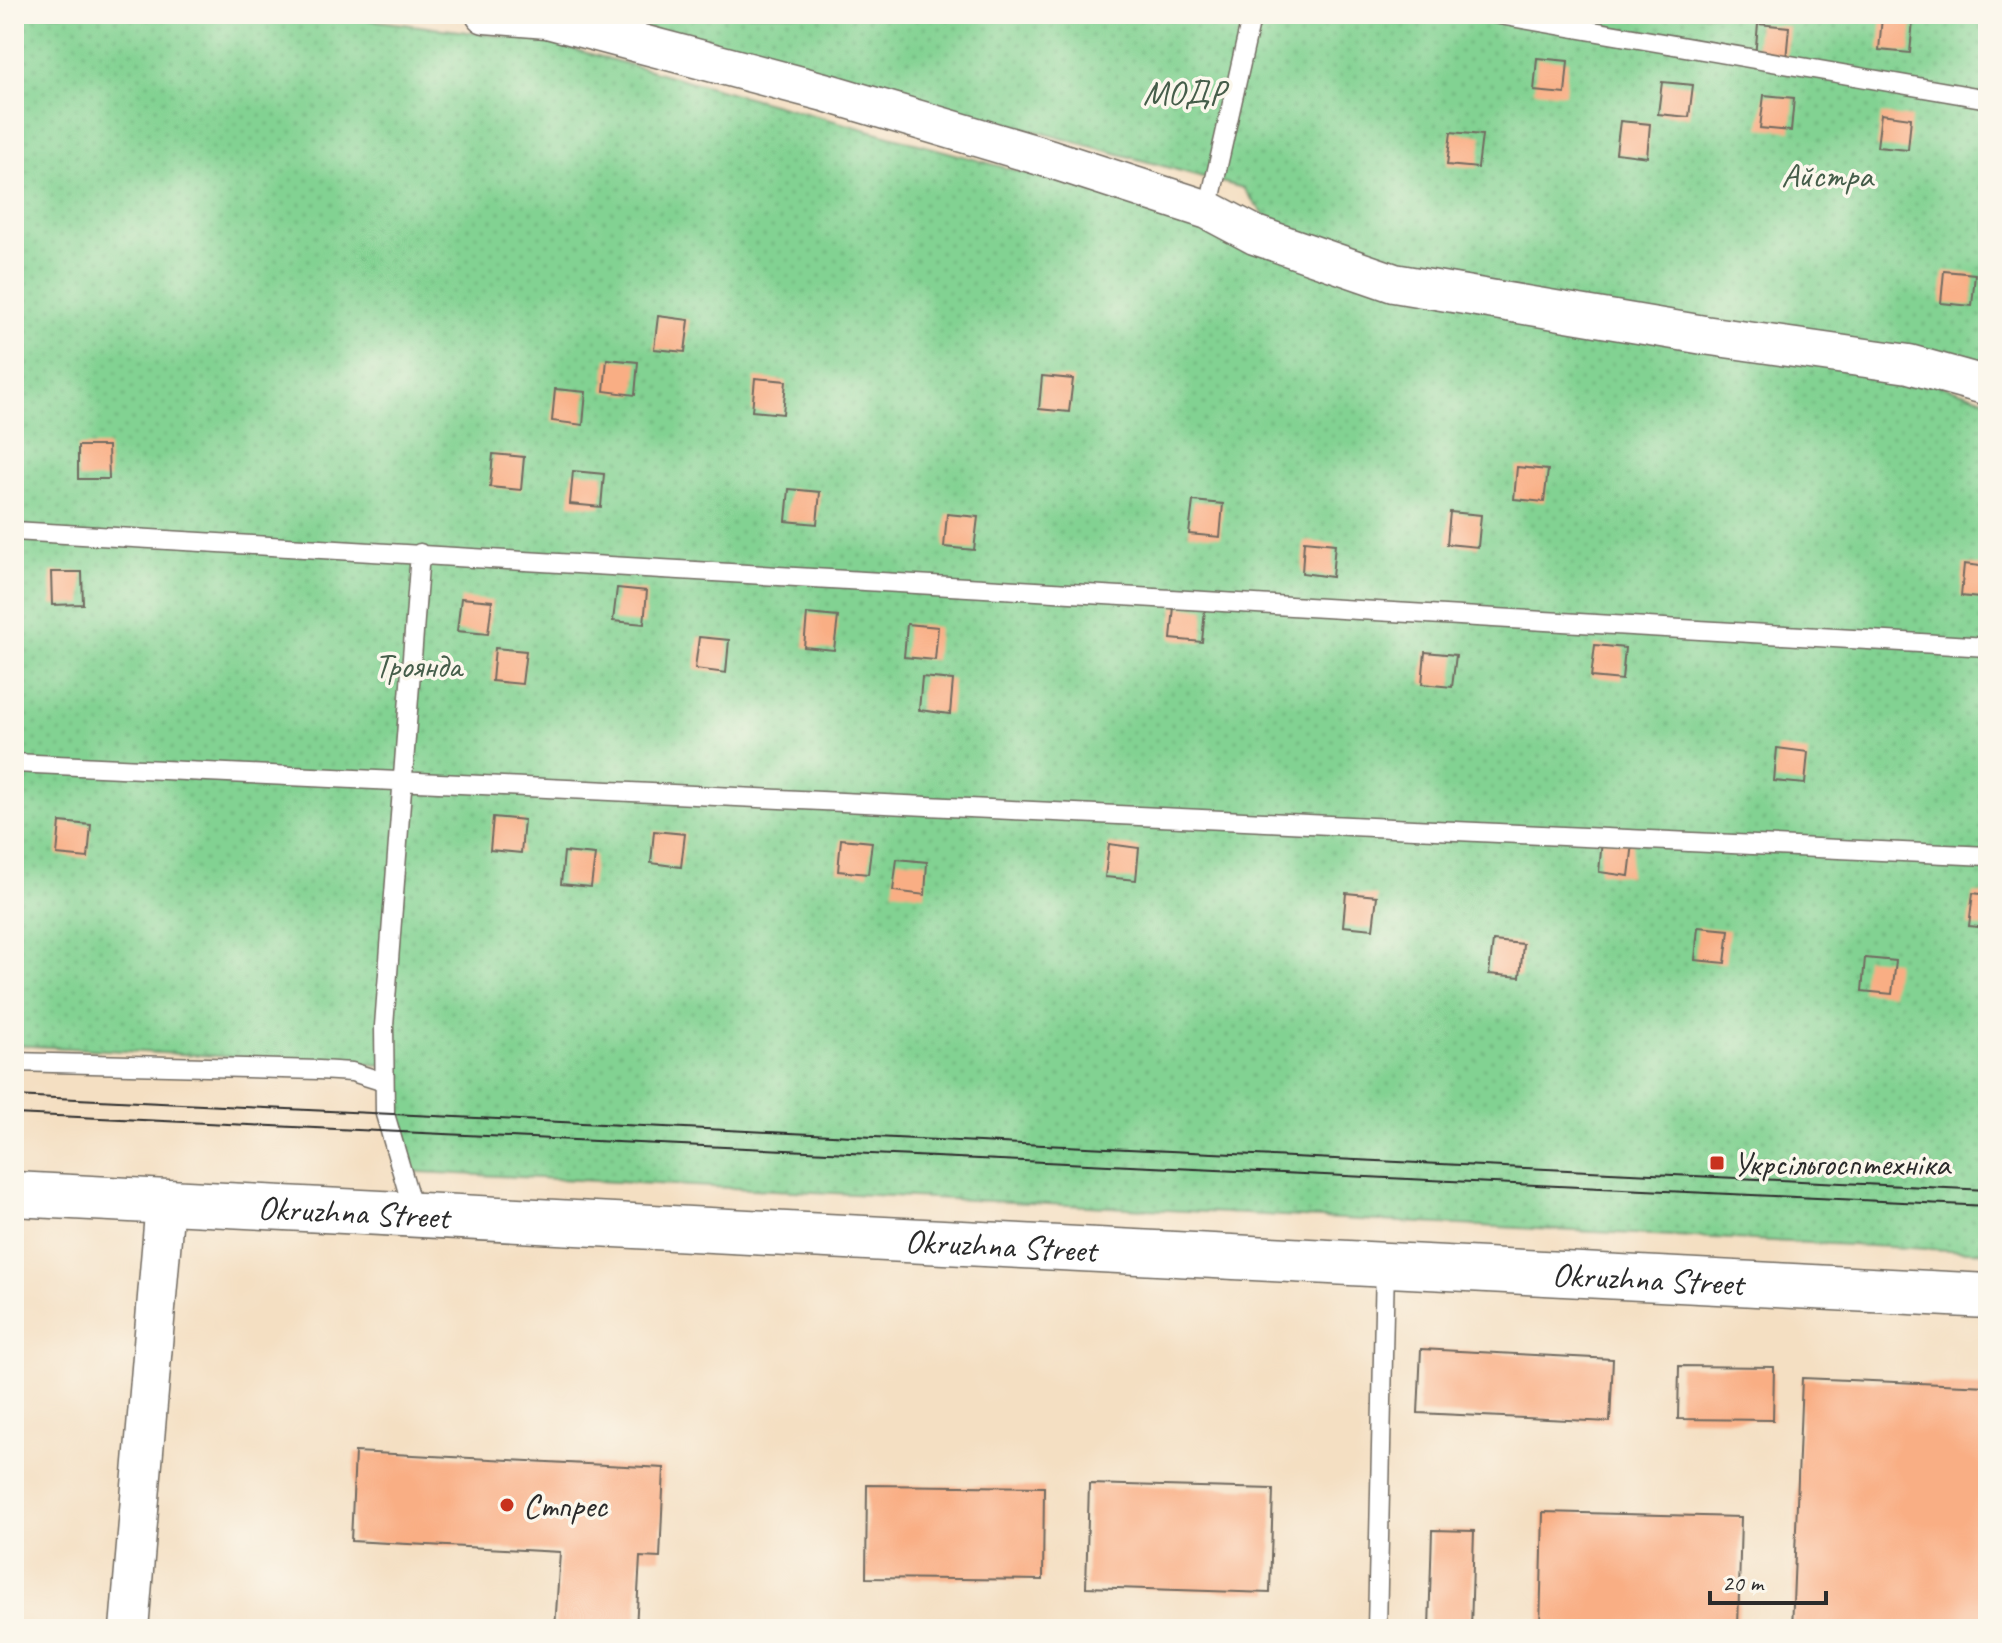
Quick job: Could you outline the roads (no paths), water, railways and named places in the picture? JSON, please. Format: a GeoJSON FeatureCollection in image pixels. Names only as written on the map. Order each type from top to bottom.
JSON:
{"type":"FeatureCollection","features":[{"type":"Feature","properties":{"kind":"main road","name":"Okruzhna Street"},"geometry":{"type":"LineString","coordinates":[[14,1194],[1988,1296]]}},
{"type":"Feature","properties":{"kind":"street"},"geometry":{"type":"LineString","coordinates":[[485,14],[547,19],[828,93],[1051,159],[1208,210],[1255,235],[1394,283],[1704,335],[1909,364],[1988,386]]}},
{"type":"Feature","properties":{"kind":"street"},"geometry":{"type":"LineString","coordinates":[[129,1629],[165,1202]]}},
{"type":"Feature","properties":{"kind":"lane"},"geometry":{"type":"LineString","coordinates":[[1208,210],[1252,14]]}},
{"type":"Feature","properties":{"kind":"lane"},"geometry":{"type":"LineString","coordinates":[[1494,14],[1988,99]]}},
{"type":"Feature","properties":{"kind":"lane"},"geometry":{"type":"LineString","coordinates":[[14,531],[1988,647]]}},
{"type":"Feature","properties":{"kind":"lane"},"geometry":{"type":"LineString","coordinates":[[414,1215],[385,1114],[384,1026],[420,553]]}},
{"type":"Feature","properties":{"kind":"lane"},"geometry":{"type":"LineString","coordinates":[[14,763],[1988,856]]}},
{"type":"Feature","properties":{"kind":"lane"},"geometry":{"type":"LineString","coordinates":[[14,1062],[319,1070],[352,1072],[384,1082]]}},
{"type":"Feature","properties":{"kind":"lane"},"geometry":{"type":"LineString","coordinates":[[1377,1629],[1385,1265]]}},
{"type":"Feature","properties":{"kind":"tram line"},"geometry":{"type":"LineString","coordinates":[[14,1096],[1988,1190]]}},
{"type":"Feature","properties":{"kind":"tram line"},"geometry":{"type":"LineString","coordinates":[[14,1114],[1988,1206]]}},
{"type":"Feature","properties":{"kind":"place","name":"Укрсільгосптехніка"},"geometry":{"type":"Point","coordinates":[1717,1163]}},
{"type":"Feature","properties":{"kind":"place","name":"Стпрес"},"geometry":{"type":"Point","coordinates":[507,1505]}},
{"type":"Feature","properties":{"kind":"park label","name":"МОДР"},"geometry":{"type":"Point","coordinates":[1184,92]}},
{"type":"Feature","properties":{"kind":"park label","name":"Айстра"},"geometry":{"type":"Point","coordinates":[1827,175]}},
{"type":"Feature","properties":{"kind":"park label","name":"Троянда"},"geometry":{"type":"Point","coordinates":[418,665]}}]}
